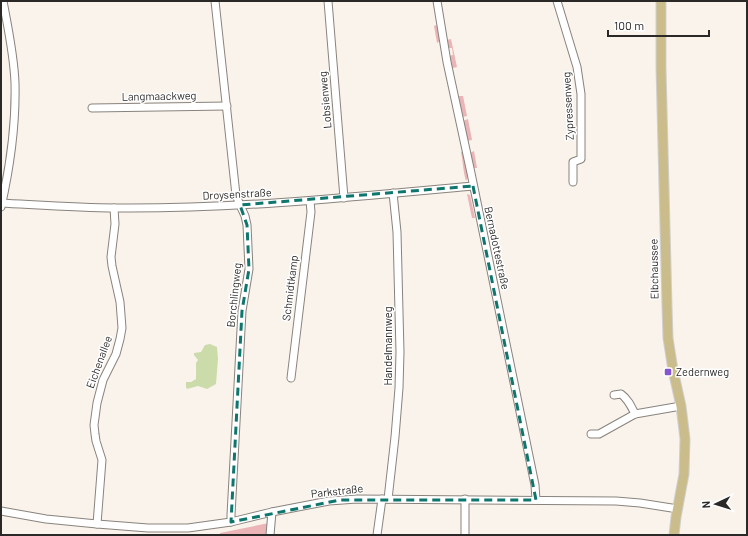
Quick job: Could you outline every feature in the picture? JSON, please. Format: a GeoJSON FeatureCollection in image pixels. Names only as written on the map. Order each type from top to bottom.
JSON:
{"type":"FeatureCollection","features":[{"type":"Feature","properties":{"kind":"main road","name":"Elbchaussee"},"geometry":{"type":"LineString","coordinates":[[661,1],[661,84],[668,338],[684,425],[685,455],[683,483],[674,535]]}},
{"type":"Feature","properties":{"kind":"street"},"geometry":{"type":"LineString","coordinates":[[1,205],[10,159],[15,100],[12,51],[3,16],[3,1]]}},
{"type":"Feature","properties":{"kind":"street","name":"Borchlingweg"},"geometry":{"type":"LineString","coordinates":[[215,1],[236,195],[245,216],[247,225],[249,269],[242,312],[231,522]]}},
{"type":"Feature","properties":{"kind":"street","name":"Lobsienweg"},"geometry":{"type":"LineString","coordinates":[[328,1],[344,198]]}},
{"type":"Feature","properties":{"kind":"street","name":"Bernadottestraße"},"geometry":{"type":"LineString","coordinates":[[437,1],[448,66],[535,485],[536,500]]}},
{"type":"Feature","properties":{"kind":"street","name":"Zypressenweg"},"geometry":{"type":"LineString","coordinates":[[557,1],[577,67],[581,94],[581,160],[573,162],[574,182]]}},
{"type":"Feature","properties":{"kind":"street","name":"Langmaackweg"},"geometry":{"type":"LineString","coordinates":[[92,108],[227,106]]}},
{"type":"Feature","properties":{"kind":"street","name":"Droysenstraße"},"geometry":{"type":"LineString","coordinates":[[1,205],[114,208],[240,205],[310,201],[473,186]]}},
{"type":"Feature","properties":{"kind":"street","name":"Handelmannweg"},"geometry":{"type":"LineString","coordinates":[[377,535],[385,499],[395,437],[399,388],[400,352],[397,232],[393,193]]}},
{"type":"Feature","properties":{"kind":"street","name":"Schmidtkamp"},"geometry":{"type":"LineString","coordinates":[[291,378],[311,212],[310,201]]}},
{"type":"Feature","properties":{"kind":"street","name":"Eichenallee"},"geometry":{"type":"LineString","coordinates":[[97,524],[102,460],[96,441],[94,424],[99,392],[117,350],[122,328],[120,302],[112,262],[115,224],[114,208]]}},
{"type":"Feature","properties":{"kind":"street"},"geometry":{"type":"LineString","coordinates":[[614,395],[621,394],[626,398],[635,414]]}},
{"type":"Feature","properties":{"kind":"street"},"geometry":{"type":"LineString","coordinates":[[591,434],[599,434],[635,414],[681,406]]}},
{"type":"Feature","properties":{"kind":"street","name":"Parkstraße"},"geometry":{"type":"LineString","coordinates":[[1,511],[46,519],[97,524],[188,528],[231,522],[329,501],[357,499],[630,502],[678,509]]}},
{"type":"Feature","properties":{"kind":"street"},"geometry":{"type":"LineString","coordinates":[[465,499],[465,535]]}},
{"type":"Feature","properties":{"kind":"street"},"geometry":{"type":"LineString","coordinates":[[270,535],[272,512]]}},
{"type":"Feature","properties":{"kind":"highlighted area"},"geometry":{"type":"Polygon","coordinates":[[[473,186],[536,500],[340,500],[231,522],[242,311],[249,269],[247,225],[240,205],[473,186]]]}},
{"type":"Feature","properties":{"kind":"shaded area"},"geometry":{"type":"Polygon","coordinates":[[[436,25],[440,41],[437,43],[434,26],[436,25]]]}},
{"type":"Feature","properties":{"kind":"shaded area"},"geometry":{"type":"Polygon","coordinates":[[[451,39],[457,67],[453,68],[451,67],[449,56],[453,55],[452,48],[447,48],[447,40],[451,39]]]}},
{"type":"Feature","properties":{"kind":"shaded area"},"geometry":{"type":"Polygon","coordinates":[[[459,96],[463,96],[467,116],[462,117],[459,96]]]}},
{"type":"Feature","properties":{"kind":"shaded area"},"geometry":{"type":"Polygon","coordinates":[[[468,119],[472,140],[467,141],[463,121],[468,119]]]}},
{"type":"Feature","properties":{"kind":"shaded area"},"geometry":{"type":"Polygon","coordinates":[[[463,151],[468,177],[466,181],[461,152],[463,151]]]}},
{"type":"Feature","properties":{"kind":"shaded area"},"geometry":{"type":"Polygon","coordinates":[[[474,151],[477,168],[473,168],[470,153],[474,151]]]}},
{"type":"Feature","properties":{"kind":"shaded area"},"geometry":{"type":"Polygon","coordinates":[[[467,194],[470,195],[475,218],[472,218],[467,194]]]}},
{"type":"Feature","properties":{"kind":"shaded area"},"geometry":{"type":"Polygon","coordinates":[[[210,344],[217,347],[218,359],[216,384],[207,389],[198,386],[187,389],[186,382],[191,382],[196,379],[196,363],[198,360],[194,353],[201,352],[205,345],[210,344]]]}},
{"type":"Feature","properties":{"kind":"shaded area"},"geometry":{"type":"Polygon","coordinates":[[[269,523],[267,535],[220,535],[220,533],[269,523]]]}},
{"type":"Feature","properties":{"kind":"place","name":"Zedernweg"},"geometry":{"type":"Point","coordinates":[668,372]}}]}
